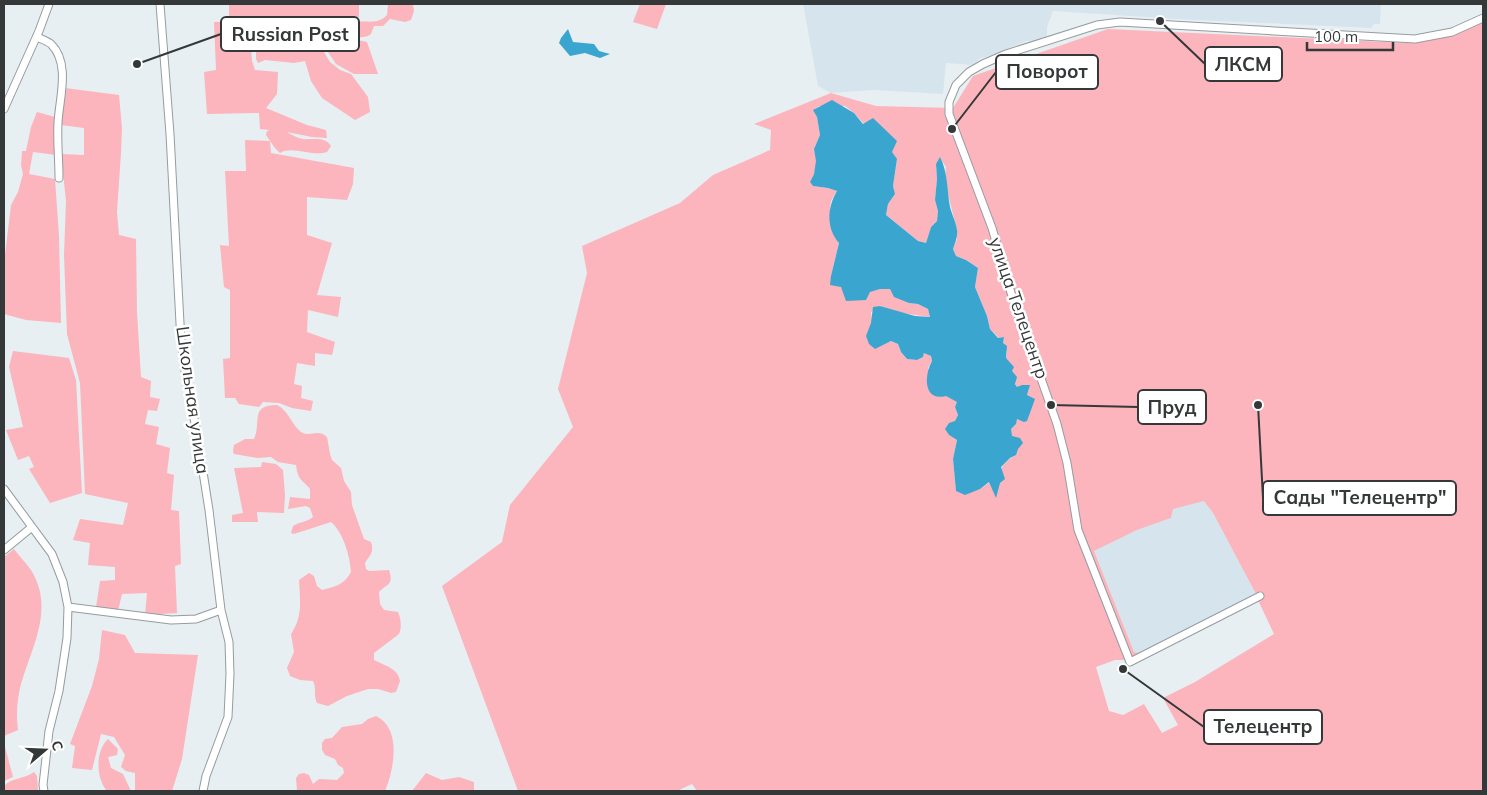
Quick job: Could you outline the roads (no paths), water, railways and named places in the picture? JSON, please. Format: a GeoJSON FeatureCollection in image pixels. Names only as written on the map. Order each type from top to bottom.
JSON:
{"type":"FeatureCollection","features":[{"type":"Feature","properties":{"kind":"street"},"geometry":{"type":"LineString","coordinates":[[4,109],[37,37],[49,4]]}},
{"type":"Feature","properties":{"kind":"street","name":"Школьная улица"},"geometry":{"type":"LineString","coordinates":[[160,4],[172,157],[182,342],[187,385],[196,428],[211,528],[221,610],[229,642],[228,717],[209,766],[203,791]]}},
{"type":"Feature","properties":{"kind":"street","name":"улица Телецентр"},"geometry":{"type":"LineString","coordinates":[[1260,596],[1130,662],[1078,530],[1064,448],[1057,424],[1012,296],[992,228],[949,114],[949,102],[956,85],[962,78],[984,64],[1006,54],[1096,24],[1120,22],[1415,39],[1452,32],[1483,18]]}},
{"type":"Feature","properties":{"kind":"street"},"geometry":{"type":"LineString","coordinates":[[37,37],[50,44],[58,54],[62,65],[58,124],[60,178]]}},
{"type":"Feature","properties":{"kind":"street"},"geometry":{"type":"LineString","coordinates":[[4,489],[52,554],[63,582],[68,607],[67,638],[59,691],[48,731],[44,791]]}},
{"type":"Feature","properties":{"kind":"street"},"geometry":{"type":"LineString","coordinates":[[4,550],[32,527]]}},
{"type":"Feature","properties":{"kind":"street"},"geometry":{"type":"LineString","coordinates":[[68,607],[171,620],[196,618],[221,610]]}},
{"type":"Feature","properties":{"kind":"water"},"geometry":{"type":"Polygon","coordinates":[[[568,29],[573,42],[594,44],[599,51],[610,54],[600,58],[585,53],[570,56],[559,43],[568,29]]]}},
{"type":"Feature","properties":{"kind":"water"},"geometry":{"type":"Polygon","coordinates":[[[832,100],[854,113],[863,124],[873,118],[897,141],[892,152],[897,159],[893,186],[895,194],[888,204],[886,215],[918,241],[926,243],[931,227],[937,221],[938,211],[935,200],[936,164],[940,157],[943,163],[950,207],[957,230],[957,238],[953,249],[956,256],[978,268],[975,287],[987,316],[990,329],[998,338],[1004,337],[1003,343],[1007,346],[1006,358],[1014,367],[1012,371],[1017,377],[1015,384],[1017,387],[1030,385],[1027,395],[1035,399],[1027,421],[1024,422],[1017,419],[1016,424],[1011,429],[1012,436],[1020,438],[1023,443],[1016,455],[1001,467],[1005,479],[1000,483],[996,498],[989,482],[980,489],[965,495],[956,491],[953,459],[957,440],[949,435],[945,429],[949,423],[955,421],[958,415],[955,407],[957,402],[946,396],[938,397],[929,391],[927,380],[932,361],[931,356],[924,353],[923,357],[917,360],[907,359],[901,352],[898,344],[891,341],[875,349],[869,344],[866,336],[871,323],[873,307],[880,306],[915,316],[930,317],[928,309],[894,297],[890,289],[870,292],[866,300],[846,301],[841,287],[830,285],[839,243],[832,231],[829,218],[831,204],[837,191],[813,186],[810,182],[814,174],[816,161],[814,149],[820,135],[817,117],[813,110],[832,100]]]}},
{"type":"Feature","properties":{"kind":"place","name":"ЛКСМ"},"geometry":{"type":"Point","coordinates":[1160,21]}},
{"type":"Feature","properties":{"kind":"place","name":"Russian Post"},"geometry":{"type":"Point","coordinates":[137,64]}},
{"type":"Feature","properties":{"kind":"place","name":"Поворот"},"geometry":{"type":"Point","coordinates":[952,129]}},
{"type":"Feature","properties":{"kind":"place","name":"Пруд"},"geometry":{"type":"Point","coordinates":[1051,405]}},
{"type":"Feature","properties":{"kind":"place","name":"Сады \"Телецентр\""},"geometry":{"type":"Point","coordinates":[1258,405]}},
{"type":"Feature","properties":{"kind":"place","name":"Телецентр"},"geometry":{"type":"Point","coordinates":[1123,669]}}]}
